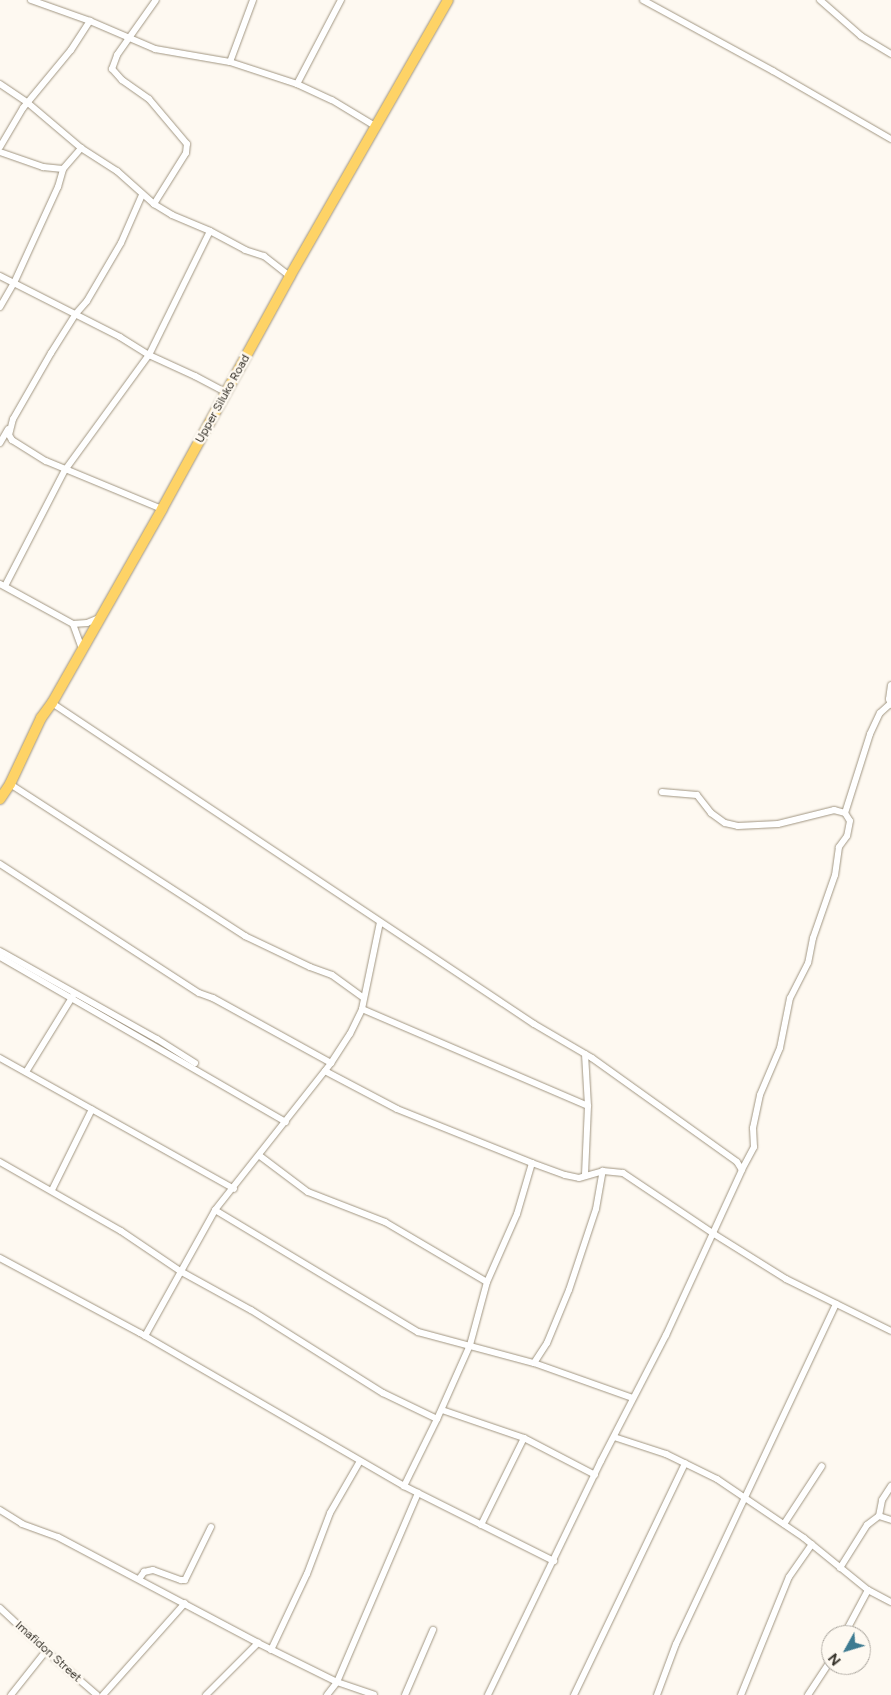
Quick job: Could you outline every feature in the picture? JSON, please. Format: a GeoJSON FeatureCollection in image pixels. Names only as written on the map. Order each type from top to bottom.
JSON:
{"type":"FeatureCollection","features":[{"type":"Feature","properties":{"kind":"main road","name":"Upper Siluko Road"},"geometry":{"type":"LineString","coordinates":[[0,799],[10,784],[41,718],[52,703],[162,509],[290,276],[448,0]]}},
{"type":"Feature","properties":{"kind":"street"},"geometry":{"type":"LineString","coordinates":[[31,0],[90,21],[155,49],[230,62],[297,84],[332,100],[375,126]]}},
{"type":"Feature","properties":{"kind":"street"},"geometry":{"type":"LineString","coordinates":[[154,204],[186,153],[187,144],[149,99],[114,74],[112,69],[113,63],[156,0]]}},
{"type":"Feature","properties":{"kind":"street"},"geometry":{"type":"LineString","coordinates":[[230,62],[253,0]]}},
{"type":"Feature","properties":{"kind":"street"},"geometry":{"type":"LineString","coordinates":[[297,84],[341,0]]}},
{"type":"Feature","properties":{"kind":"street"},"geometry":{"type":"LineString","coordinates":[[643,0],[773,71],[891,139]]}},
{"type":"Feature","properties":{"kind":"street"},"geometry":{"type":"LineString","coordinates":[[820,0],[861,36],[891,54]]}},
{"type":"Feature","properties":{"kind":"street"},"geometry":{"type":"LineString","coordinates":[[0,147],[23,108],[71,50],[90,21]]}},
{"type":"Feature","properties":{"kind":"street"},"geometry":{"type":"LineString","coordinates":[[0,84],[28,103],[81,148],[117,172],[154,204],[172,215],[210,231],[245,250],[264,256],[290,276]]}},
{"type":"Feature","properties":{"kind":"street"},"geometry":{"type":"LineString","coordinates":[[0,306],[14,283],[58,187],[64,169],[81,148]]}},
{"type":"Feature","properties":{"kind":"street"},"geometry":{"type":"LineString","coordinates":[[0,152],[43,167],[64,169]]}},
{"type":"Feature","properties":{"kind":"street"},"geometry":{"type":"LineString","coordinates":[[0,443],[75,315],[87,301],[121,243],[142,195]]}},
{"type":"Feature","properties":{"kind":"street"},"geometry":{"type":"LineString","coordinates":[[99,618],[87,623],[73,624],[2,585],[65,470],[149,356],[210,231]]}},
{"type":"Feature","properties":{"kind":"street"},"geometry":{"type":"LineString","coordinates":[[0,276],[120,337],[149,356],[225,392]]}},
{"type":"Feature","properties":{"kind":"street"},"geometry":{"type":"LineString","coordinates":[[13,419],[9,430],[12,440],[46,461],[162,509]]}},
{"type":"Feature","properties":{"kind":"street"},"geometry":{"type":"LineString","coordinates":[[73,624],[82,649]]}},
{"type":"Feature","properties":{"kind":"street"},"geometry":{"type":"LineString","coordinates":[[845,813],[870,734],[880,713],[890,704],[891,685]]}},
{"type":"Feature","properties":{"kind":"street"},"geometry":{"type":"LineString","coordinates":[[52,703],[534,1024],[585,1054],[738,1162],[742,1170]]}},
{"type":"Feature","properties":{"kind":"street"},"geometry":{"type":"LineString","coordinates":[[10,784],[245,936],[310,968],[332,975],[364,998]]}},
{"type":"Feature","properties":{"kind":"street"},"geometry":{"type":"LineString","coordinates":[[488,1695],[714,1234],[754,1147],[753,1128],[760,1095],[780,1048],[790,998],[808,963],[813,938],[834,875],[839,847],[847,836],[850,821],[845,813],[834,810],[778,824],[738,826],[725,823],[711,813],[697,795],[662,792]]}},
{"type":"Feature","properties":{"kind":"street"},"geometry":{"type":"LineString","coordinates":[[0,864],[199,993],[238,1011],[331,1063]]}},
{"type":"Feature","properties":{"kind":"street"},"geometry":{"type":"LineString","coordinates":[[145,1336],[215,1210],[234,1189],[326,1071],[350,1034],[362,1009],[380,922]]}},
{"type":"Feature","properties":{"kind":"street"},"geometry":{"type":"LineString","coordinates":[[0,951],[71,996],[157,1039],[196,1063]]}},
{"type":"Feature","properties":{"kind":"street"},"geometry":{"type":"LineString","coordinates":[[0,957],[71,996],[286,1122]]}},
{"type":"Feature","properties":{"kind":"street"},"geometry":{"type":"LineString","coordinates":[[24,1071],[71,996]]}},
{"type":"Feature","properties":{"kind":"street"},"geometry":{"type":"LineString","coordinates":[[362,1009],[588,1106]]}},
{"type":"Feature","properties":{"kind":"street"},"geometry":{"type":"LineString","coordinates":[[585,1054],[588,1106],[585,1176]]}},
{"type":"Feature","properties":{"kind":"street"},"geometry":{"type":"LineString","coordinates":[[0,1058],[234,1189]]}},
{"type":"Feature","properties":{"kind":"street"},"geometry":{"type":"LineString","coordinates":[[326,1071],[397,1109],[565,1175],[579,1178],[603,1171],[622,1173],[786,1279],[891,1331]]}},
{"type":"Feature","properties":{"kind":"street"},"geometry":{"type":"LineString","coordinates":[[52,1190],[92,1109]]}},
{"type":"Feature","properties":{"kind":"street"},"geometry":{"type":"LineString","coordinates":[[260,1156],[308,1192],[385,1222],[487,1282]]}},
{"type":"Feature","properties":{"kind":"street"},"geometry":{"type":"LineString","coordinates":[[0,1162],[121,1231],[180,1271],[251,1310],[383,1393],[438,1419]]}},
{"type":"Feature","properties":{"kind":"street"},"geometry":{"type":"LineString","coordinates":[[404,1486],[438,1419],[470,1345],[487,1282],[517,1214],[532,1163]]}},
{"type":"Feature","properties":{"kind":"street"},"geometry":{"type":"LineString","coordinates":[[534,1363],[540,1358],[569,1290],[596,1209],[603,1171]]}},
{"type":"Feature","properties":{"kind":"street"},"geometry":{"type":"LineString","coordinates":[[215,1210],[418,1332],[534,1363],[633,1398]]}},
{"type":"Feature","properties":{"kind":"street"},"geometry":{"type":"LineString","coordinates":[[0,1258],[145,1336],[404,1486],[554,1561]]}},
{"type":"Feature","properties":{"kind":"street"},"geometry":{"type":"LineString","coordinates":[[657,1695],[676,1644],[836,1304]]}},
{"type":"Feature","properties":{"kind":"street"},"geometry":{"type":"LineString","coordinates":[[442,1410],[524,1438],[595,1475]]}},
{"type":"Feature","properties":{"kind":"street"},"geometry":{"type":"LineString","coordinates":[[614,1437],[666,1454],[717,1479],[812,1544],[868,1590],[891,1602]]}},
{"type":"Feature","properties":{"kind":"street"},"geometry":{"type":"LineString","coordinates":[[481,1525],[524,1438]]}},
{"type":"Feature","properties":{"kind":"street"},"geometry":{"type":"LineString","coordinates":[[271,1650],[307,1574],[330,1513],[360,1461]]}},
{"type":"Feature","properties":{"kind":"street"},"geometry":{"type":"LineString","coordinates":[[574,1695],[685,1463]]}},
{"type":"Feature","properties":{"kind":"street"},"geometry":{"type":"LineString","coordinates":[[784,1524],[822,1466]]}},
{"type":"Feature","properties":{"kind":"street"},"geometry":{"type":"LineString","coordinates":[[840,1568],[867,1525],[879,1516],[882,1500],[891,1486]]}},
{"type":"Feature","properties":{"kind":"street"},"geometry":{"type":"LineString","coordinates":[[327,1695],[337,1682],[418,1493]]}},
{"type":"Feature","properties":{"kind":"street"},"geometry":{"type":"LineString","coordinates":[[0,1510],[22,1524],[58,1537],[271,1650],[337,1682],[374,1695]]}},
{"type":"Feature","properties":{"kind":"street"},"geometry":{"type":"LineString","coordinates":[[879,1516],[891,1520]]}},
{"type":"Feature","properties":{"kind":"street"},"geometry":{"type":"LineString","coordinates":[[139,1579],[144,1572],[152,1570],[185,1580],[211,1527]]}},
{"type":"Feature","properties":{"kind":"street"},"geometry":{"type":"LineString","coordinates":[[741,1695],[789,1577],[812,1544]]}},
{"type":"Feature","properties":{"kind":"street"},"geometry":{"type":"LineString","coordinates":[[849,1625],[868,1590]]}},
{"type":"Feature","properties":{"kind":"street"},"geometry":{"type":"LineString","coordinates":[[103,1695],[185,1603]]}},
{"type":"Feature","properties":{"kind":"street","name":"Imafidon Street"},"geometry":{"type":"LineString","coordinates":[[0,1608],[97,1695]]}},
{"type":"Feature","properties":{"kind":"street"},"geometry":{"type":"LineString","coordinates":[[405,1695],[433,1630]]}},
{"type":"Feature","properties":{"kind":"street"},"geometry":{"type":"LineString","coordinates":[[206,1695],[258,1643]]}},
{"type":"Feature","properties":{"kind":"street"},"geometry":{"type":"LineString","coordinates":[[11,1695],[46,1651]]}},
{"type":"Feature","properties":{"kind":"street"},"geometry":{"type":"LineString","coordinates":[[808,1695],[821,1675]]}}]}
